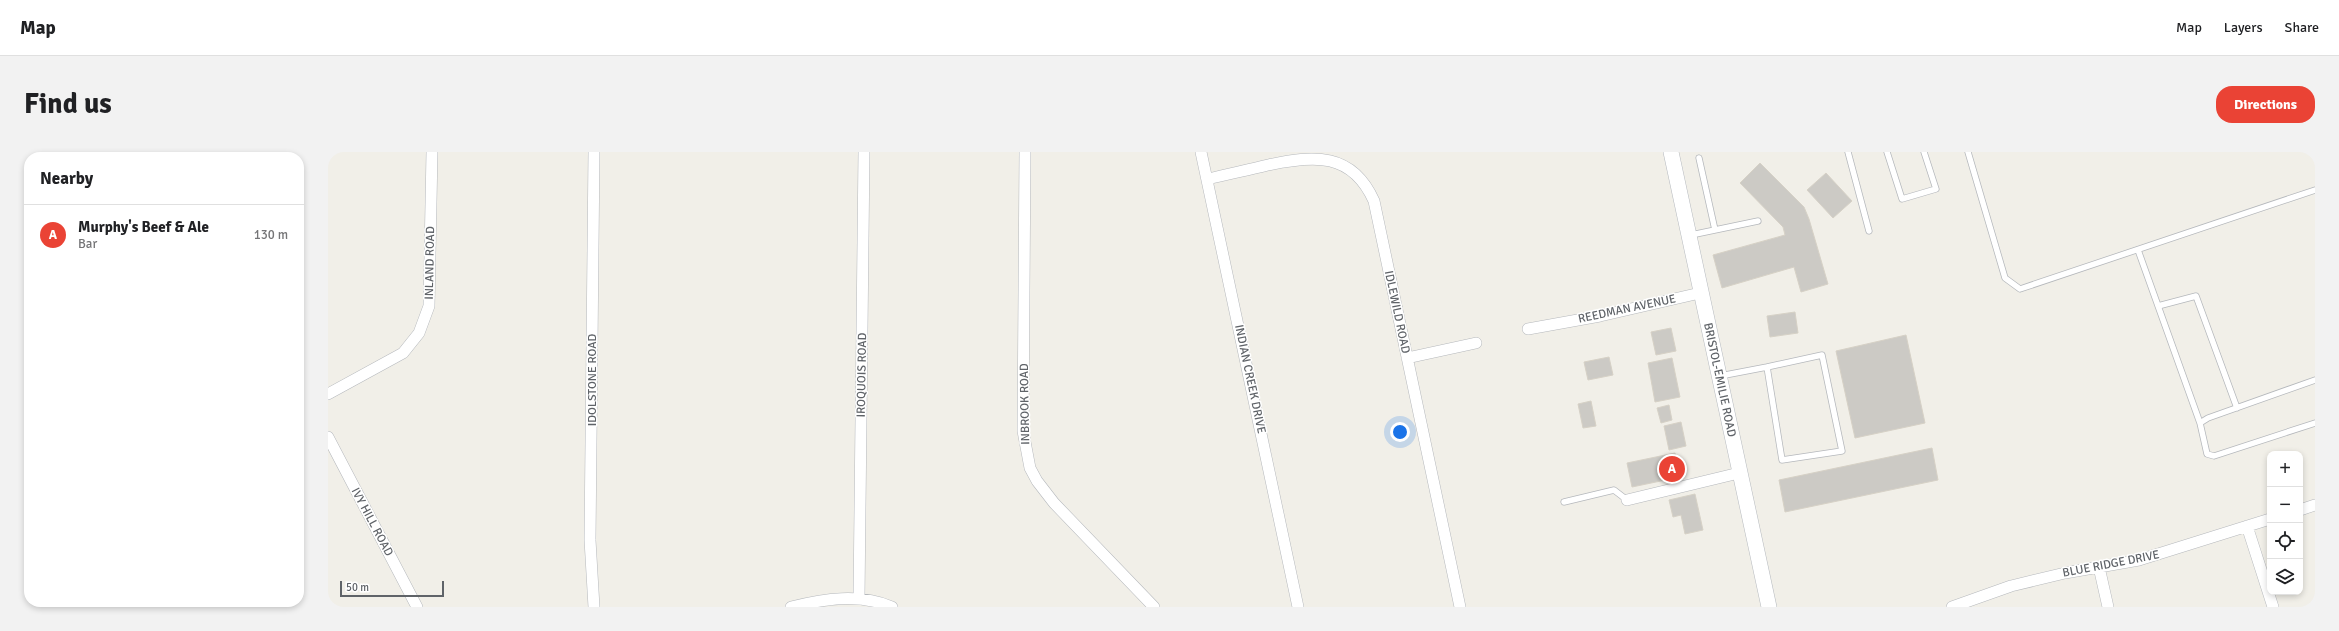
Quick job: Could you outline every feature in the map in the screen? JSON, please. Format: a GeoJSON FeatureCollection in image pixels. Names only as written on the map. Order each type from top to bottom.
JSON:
{"type":"FeatureCollection","features":[{"type":"Feature","properties":{"kind":"street","name":"INLAND ROAD"},"geometry":{"type":"LineString","coordinates":[[328,394],[403,353],[413,343],[425,320],[430,293],[432,152]]}},
{"type":"Feature","properties":{"kind":"street","name":"IDOLSTONE ROAD"},"geometry":{"type":"LineString","coordinates":[[594,152],[590,540],[594,607]]}},
{"type":"Feature","properties":{"kind":"street","name":"IROQUOIS ROAD"},"geometry":{"type":"LineString","coordinates":[[859,598],[864,152]]}},
{"type":"Feature","properties":{"kind":"street","name":"INBROOK ROAD"},"geometry":{"type":"LineString","coordinates":[[1025,152],[1023,431],[1030,468],[1037,481],[1054,503],[1154,607]]}},
{"type":"Feature","properties":{"kind":"street","name":"INDIAN CREEK DRIVE"},"geometry":{"type":"LineString","coordinates":[[1201,152],[1208,179],[1298,607]]}},
{"type":"Feature","properties":{"kind":"street","name":"BRISTOL-EMILIE ROAD"},"geometry":{"type":"LineString","coordinates":[[1671,152],[1768,607]]}},
{"type":"Feature","properties":{"kind":"street","name":"IDLEWILD ROAD"},"geometry":{"type":"LineString","coordinates":[[1208,179],[1292,160],[1315,158],[1339,162],[1354,172],[1366,184],[1374,201],[1460,607]]}},
{"type":"Feature","properties":{"kind":"street","name":"REEDMAN AVENUE"},"geometry":{"type":"LineString","coordinates":[[1528,329],[1553,325],[1700,293]]}},
{"type":"Feature","properties":{"kind":"street"},"geometry":{"type":"LineString","coordinates":[[1407,358],[1476,343]]}},
{"type":"Feature","properties":{"kind":"street","name":"IVY HILL ROAD"},"geometry":{"type":"LineString","coordinates":[[328,437],[417,607]]}},
{"type":"Feature","properties":{"kind":"street"},"geometry":{"type":"LineString","coordinates":[[1627,500],[1739,473]]}},
{"type":"Feature","properties":{"kind":"street"},"geometry":{"type":"LineString","coordinates":[[2303,509],[2315,505]]}},
{"type":"Feature","properties":{"kind":"street","name":"BLUE RIDGE DRIVE"},"geometry":{"type":"LineString","coordinates":[[1952,607],[2011,586],[2065,572],[2139,560],[2267,520]]}},
{"type":"Feature","properties":{"kind":"street"},"geometry":{"type":"LineString","coordinates":[[2247,526],[2273,607]]}},
{"type":"Feature","properties":{"kind":"street"},"geometry":{"type":"LineString","coordinates":[[2099,567],[2108,607]]}},
{"type":"Feature","properties":{"kind":"street"},"geometry":{"type":"LineString","coordinates":[[791,607],[816,601],[859,598],[892,607]]}},
{"type":"Feature","properties":{"kind":"lane"},"geometry":{"type":"LineString","coordinates":[[1848,152],[1869,232]]}},
{"type":"Feature","properties":{"kind":"lane"},"geometry":{"type":"LineString","coordinates":[[1887,152],[1902,198],[1936,189],[1924,152]]}},
{"type":"Feature","properties":{"kind":"lane"},"geometry":{"type":"LineString","coordinates":[[1968,152],[2005,278],[2020,289],[2315,190]]}},
{"type":"Feature","properties":{"kind":"lane"},"geometry":{"type":"LineString","coordinates":[[1699,158],[1715,230]]}},
{"type":"Feature","properties":{"kind":"lane"},"geometry":{"type":"LineString","coordinates":[[1688,236],[1758,221]]}},
{"type":"Feature","properties":{"kind":"lane"},"geometry":{"type":"LineString","coordinates":[[2138,250],[2200,423],[2207,454],[2214,456],[2315,423]]}},
{"type":"Feature","properties":{"kind":"lane"},"geometry":{"type":"LineString","coordinates":[[2158,306],[2196,296],[2237,408]]}},
{"type":"Feature","properties":{"kind":"lane"},"geometry":{"type":"LineString","coordinates":[[1718,376],[1822,355],[1842,451],[1782,460],[1767,367]]}},
{"type":"Feature","properties":{"kind":"lane"},"geometry":{"type":"LineString","coordinates":[[2200,423],[2208,418],[2315,380]]}},
{"type":"Feature","properties":{"kind":"lane"},"geometry":{"type":"LineString","coordinates":[[1564,502],[1614,490],[1627,500]]}},
{"type":"Feature","properties":{"kind":"building"},"geometry":{"type":"Polygon","coordinates":[[[1760,163],[1804,207],[1809,219],[1828,284],[1801,292],[1794,267],[1722,288],[1713,255],[1785,235],[1783,227],[1740,183],[1760,163]]]}},
{"type":"Feature","properties":{"kind":"building"},"geometry":{"type":"Polygon","coordinates":[[[1826,173],[1852,201],[1833,218],[1807,190],[1826,173]]]}},
{"type":"Feature","properties":{"kind":"building"},"geometry":{"type":"Polygon","coordinates":[[[1795,312],[1798,333],[1770,337],[1767,316],[1795,312]]]}},
{"type":"Feature","properties":{"kind":"building"},"geometry":{"type":"Polygon","coordinates":[[[1671,328],[1676,351],[1656,355],[1651,332],[1671,328]]]}},
{"type":"Feature","properties":{"kind":"building"},"geometry":{"type":"Polygon","coordinates":[[[1906,335],[1925,423],[1855,438],[1836,351],[1906,335]]]}},
{"type":"Feature","properties":{"kind":"building"},"geometry":{"type":"Polygon","coordinates":[[[1609,357],[1613,375],[1588,380],[1584,362],[1609,357]]]}},
{"type":"Feature","properties":{"kind":"building"},"geometry":{"type":"Polygon","coordinates":[[[1672,358],[1680,397],[1655,402],[1648,363],[1672,358]]]}},
{"type":"Feature","properties":{"kind":"building"},"geometry":{"type":"Polygon","coordinates":[[[1591,401],[1596,426],[1583,428],[1578,404],[1591,401]]]}},
{"type":"Feature","properties":{"kind":"building"},"geometry":{"type":"Polygon","coordinates":[[[1669,405],[1672,420],[1661,423],[1657,408],[1669,405]]]}},
{"type":"Feature","properties":{"kind":"building"},"geometry":{"type":"Polygon","coordinates":[[[1681,422],[1686,446],[1669,450],[1664,426],[1681,422]]]}},
{"type":"Feature","properties":{"kind":"building"},"geometry":{"type":"Polygon","coordinates":[[[1932,448],[1938,480],[1785,512],[1779,480],[1932,448]]]}},
{"type":"Feature","properties":{"kind":"building"},"geometry":{"type":"Polygon","coordinates":[[[1675,453],[1680,477],[1632,487],[1627,463],[1675,453]]]}},
{"type":"Feature","properties":{"kind":"building"},"geometry":{"type":"Polygon","coordinates":[[[1695,494],[1703,530],[1685,534],[1681,515],[1673,517],[1669,500],[1695,494]]]}},
{"type":"Feature","properties":{"kind":"place","name":"Murphy's Beef & Ale"},"geometry":{"type":"Point","coordinates":[1672,469]}}]}
